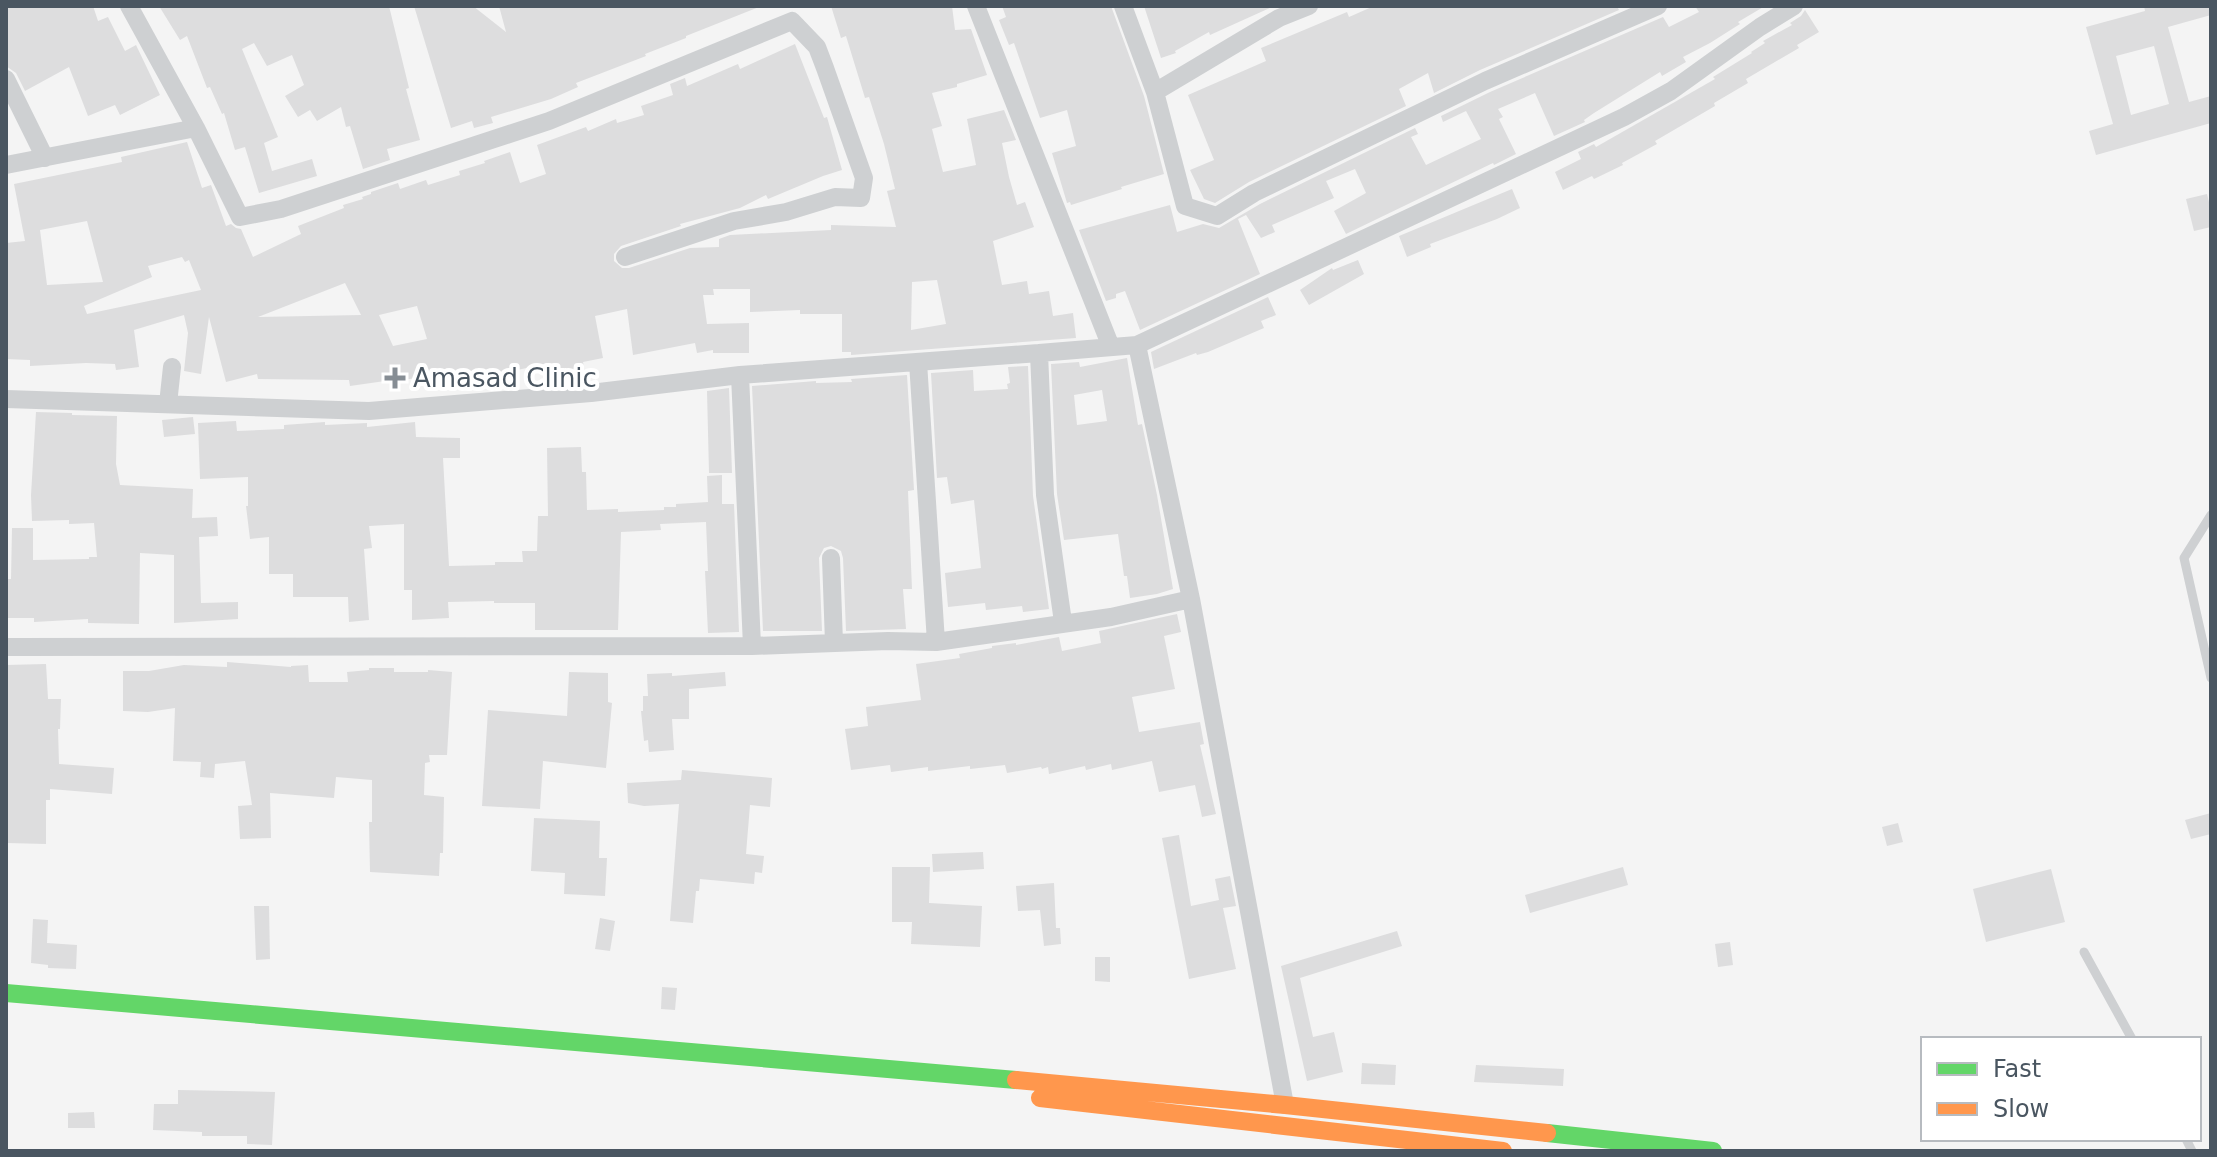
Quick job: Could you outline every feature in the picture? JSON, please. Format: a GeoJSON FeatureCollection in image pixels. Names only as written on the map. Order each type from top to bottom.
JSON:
{"type":"FeatureCollection","features":[{"type":"Feature","properties":{"kind":"street"},"geometry":{"type":"LineString","coordinates":[[129,6],[196,128],[240,217],[281,209],[549,121],[792,21],[817,47],[864,178],[861,198],[835,197],[786,212],[734,221],[625,257]]}},
{"type":"Feature","properties":{"kind":"street"},"geometry":{"type":"LineString","coordinates":[[976,6],[1111,347]]}},
{"type":"Feature","properties":{"kind":"street"},"geometry":{"type":"LineString","coordinates":[[1123,6],[1155,92],[1185,206],[1217,216],[1254,193],[1485,81],[1658,6]]}},
{"type":"Feature","properties":{"kind":"street"},"geometry":{"type":"LineString","coordinates":[[1155,92],[1279,18],[1309,6]]}},
{"type":"Feature","properties":{"kind":"street"},"geometry":{"type":"LineString","coordinates":[[6,399],[369,411],[591,393],[740,375],[1137,345],[1624,117],[1671,91],[1794,6]]}},
{"type":"Feature","properties":{"kind":"street"},"geometry":{"type":"LineString","coordinates":[[6,79],[45,158]]}},
{"type":"Feature","properties":{"kind":"street"},"geometry":{"type":"LineString","coordinates":[[6,165],[196,128]]}},
{"type":"Feature","properties":{"kind":"street"},"geometry":{"type":"LineString","coordinates":[[1137,345],[1191,599],[1285,1105]]}},
{"type":"Feature","properties":{"kind":"street"},"geometry":{"type":"LineString","coordinates":[[1039,353],[1045,495],[1063,622]]}},
{"type":"Feature","properties":{"kind":"street"},"geometry":{"type":"LineString","coordinates":[[918,362],[936,642]]}},
{"type":"Feature","properties":{"kind":"street"},"geometry":{"type":"LineString","coordinates":[[168,404],[172,367]]}},
{"type":"Feature","properties":{"kind":"street"},"geometry":{"type":"LineString","coordinates":[[740,375],[752,646]]}},
{"type":"Feature","properties":{"kind":"street"},"geometry":{"type":"LineString","coordinates":[[831,558],[834,643]]}},
{"type":"Feature","properties":{"kind":"street"},"geometry":{"type":"LineString","coordinates":[[6,647],[752,646],[936,642],[1111,617],[1191,599]]}},
{"type":"Feature","properties":{"kind":"street"},"geometry":{"type":"LineString","coordinates":[[6,993],[902,1069],[1285,1105],[1713,1151]]}},
{"type":"Feature","properties":{"kind":"street"},"geometry":{"type":"LineString","coordinates":[[6,1005],[981,1092],[1503,1151]]}},
{"type":"Feature","properties":{"kind":"lane"},"geometry":{"type":"LineString","coordinates":[[2211,515],[2184,558],[2211,678]]}},
{"type":"Feature","properties":{"kind":"lane"},"geometry":{"type":"LineString","coordinates":[[2084,952],[2131,1037]]}},
{"type":"Feature","properties":{"kind":"building"},"geometry":{"type":"Polygon","coordinates":[[[6,6],[93,6],[98,21],[108,17],[125,51],[136,45],[160,95],[120,115],[115,105],[88,116],[69,67],[25,91],[16,73],[6,66],[6,6]]]}},
{"type":"Feature","properties":{"kind":"building"},"geometry":{"type":"Polygon","coordinates":[[[159,6],[389,6],[420,140],[387,149],[390,160],[363,169],[341,107],[317,121],[310,110],[298,117],[285,96],[304,85],[292,55],[267,66],[254,43],[242,49],[278,137],[264,143],[272,171],[312,159],[317,176],[259,193],[245,147],[235,150],[224,113],[210,87],[207,88],[187,36],[180,40],[159,6]]]}},
{"type":"Feature","properties":{"kind":"building"},"geometry":{"type":"Polygon","coordinates":[[[414,6],[473,6],[506,32],[499,6],[759,7],[576,83],[578,87],[551,99],[491,117],[493,123],[474,128],[472,121],[451,128],[414,6]]]}},
{"type":"Feature","properties":{"kind":"building"},"geometry":{"type":"Polygon","coordinates":[[[831,6],[952,6],[955,30],[971,29],[987,75],[932,93],[942,126],[932,129],[943,172],[976,165],[967,119],[1004,110],[1016,140],[1002,143],[1009,177],[1017,205],[1025,202],[1034,227],[993,241],[1002,285],[1027,281],[1029,294],[1049,291],[1053,316],[1073,313],[1076,338],[851,355],[851,352],[842,352],[842,314],[800,314],[800,310],[750,312],[750,289],[713,289],[714,295],[703,295],[707,324],[749,323],[749,353],[713,353],[713,350],[697,353],[695,343],[633,355],[627,309],[595,316],[603,358],[583,362],[584,367],[547,373],[545,364],[499,374],[458,378],[456,371],[350,386],[349,380],[258,379],[257,374],[226,382],[209,317],[201,374],[184,371],[188,333],[184,315],[134,330],[139,367],[116,370],[115,364],[86,363],[30,366],[30,360],[6,359],[6,243],[25,241],[14,184],[122,162],[121,157],[187,142],[202,188],[211,185],[226,226],[231,224],[241,229],[253,257],[301,234],[298,226],[398,183],[400,189],[426,180],[428,185],[460,175],[459,171],[510,152],[520,183],[546,174],[537,145],[586,127],[588,131],[616,119],[617,123],[644,115],[641,106],[673,95],[670,84],[685,78],[687,86],[738,64],[740,69],[795,44],[824,118],[827,117],[842,170],[768,199],[766,195],[740,208],[680,224],[621,246],[614,254],[614,261],[622,268],[629,268],[690,248],[719,247],[719,239],[730,235],[831,230],[831,225],[896,227],[887,191],[895,189],[884,144],[869,97],[865,98],[846,36],[841,38],[831,6]],[[87,221],[40,230],[47,285],[103,282],[87,221]],[[182,257],[148,266],[152,277],[84,306],[87,314],[201,290],[189,260],[185,262],[182,257]],[[937,280],[912,282],[911,330],[946,324],[937,280]],[[345,283],[258,317],[361,315],[345,283]],[[417,306],[379,315],[393,346],[427,339],[417,306]]]}},
{"type":"Feature","properties":{"kind":"building"},"geometry":{"type":"Polygon","coordinates":[[[1002,6],[1111,6],[1144,96],[1164,174],[1071,205],[1067,203],[1052,153],[1076,146],[1067,110],[1040,118],[1014,43],[1009,45],[999,20],[1006,17],[1002,6]]]}},
{"type":"Feature","properties":{"kind":"building"},"geometry":{"type":"Polygon","coordinates":[[[1144,6],[1274,6],[1210,35],[1209,32],[1176,53],[1161,58],[1144,6]]]}},
{"type":"Feature","properties":{"kind":"building"},"geometry":{"type":"Polygon","coordinates":[[[1374,6],[1617,6],[1619,10],[1434,93],[1428,73],[1399,89],[1406,106],[1249,182],[1215,203],[1204,199],[1190,170],[1214,160],[1188,95],[1266,61],[1261,48],[1347,12],[1349,17],[1374,6]]]}},
{"type":"Feature","properties":{"kind":"building"},"geometry":{"type":"Polygon","coordinates":[[[1695,6],[1765,6],[1683,57],[1686,62],[1662,76],[1660,72],[1594,113],[1585,122],[1554,136],[1535,93],[1498,109],[1503,117],[1499,119],[1516,154],[1346,234],[1334,211],[1366,193],[1355,169],[1326,181],[1334,198],[1272,225],[1275,232],[1261,238],[1246,215],[1238,219],[1260,274],[1140,330],[1125,291],[1106,301],[1079,230],[1170,205],[1177,232],[1203,224],[1219,228],[1260,204],[1415,128],[1418,134],[1411,137],[1426,165],[1481,139],[1466,111],[1443,122],[1441,116],[1663,17],[1669,27],[1699,12],[1695,6]]]}},
{"type":"Feature","properties":{"kind":"building"},"geometry":{"type":"Polygon","coordinates":[[[2144,6],[2211,6],[2211,15],[2168,27],[2189,102],[2211,96],[2211,123],[2096,155],[2089,131],[2113,124],[2086,27],[2145,11],[2144,6]],[[2154,46],[2116,56],[2131,115],[2169,104],[2154,46]]]}},
{"type":"Feature","properties":{"kind":"building"},"geometry":{"type":"Polygon","coordinates":[[[1805,10],[1819,32],[1797,45],[1799,48],[1746,79],[1748,83],[1655,141],[1657,144],[1623,165],[1563,190],[1555,172],[1581,159],[1578,152],[1594,144],[1596,147],[1715,79],[1713,77],[1765,43],[1763,41],[1792,25],[1790,23],[1805,10]]]}},
{"type":"Feature","properties":{"kind":"building"},"geometry":{"type":"Polygon","coordinates":[[[1512,189],[1520,208],[1430,244],[1431,247],[1407,257],[1399,236],[1512,189]]]}},
{"type":"Feature","properties":{"kind":"building"},"geometry":{"type":"Polygon","coordinates":[[[2207,194],[2211,227],[2194,231],[2186,199],[2207,194]]]}},
{"type":"Feature","properties":{"kind":"building"},"geometry":{"type":"Polygon","coordinates":[[[1358,260],[1364,274],[1309,305],[1300,290],[1332,268],[1358,260]]]}},
{"type":"Feature","properties":{"kind":"building"},"geometry":{"type":"Polygon","coordinates":[[[1268,297],[1276,315],[1261,321],[1264,328],[1208,352],[1196,353],[1154,369],[1151,352],[1268,297]]]}},
{"type":"Feature","properties":{"kind":"building"},"geometry":{"type":"Polygon","coordinates":[[[1127,358],[1138,425],[1142,424],[1157,495],[1173,589],[1130,598],[1118,534],[1064,540],[1057,494],[1051,364],[1079,362],[1080,367],[1127,358]],[[1102,390],[1074,395],[1077,425],[1107,421],[1102,390]]]}},
{"type":"Feature","properties":{"kind":"building"},"geometry":{"type":"Polygon","coordinates":[[[1028,366],[1033,496],[1049,609],[1023,612],[1022,606],[986,610],[985,603],[948,607],[945,573],[981,568],[974,500],[951,504],[947,477],[937,478],[931,373],[973,370],[974,391],[1008,389],[1008,367],[1028,366]]]}},
{"type":"Feature","properties":{"kind":"building"},"geometry":{"type":"Polygon","coordinates":[[[907,375],[914,490],[908,491],[912,589],[903,589],[906,629],[846,631],[843,558],[841,551],[831,546],[824,548],[819,558],[822,631],[763,631],[752,386],[816,381],[852,382],[851,379],[907,375]]]}},
{"type":"Feature","properties":{"kind":"building"},"geometry":{"type":"Polygon","coordinates":[[[729,388],[732,473],[709,473],[707,391],[729,388]]]}},
{"type":"Feature","properties":{"kind":"building"},"geometry":{"type":"Polygon","coordinates":[[[36,412],[117,416],[116,464],[120,485],[193,489],[192,518],[217,517],[218,536],[199,537],[201,603],[238,602],[238,619],[174,623],[174,555],[140,553],[139,624],[88,623],[88,619],[34,622],[34,618],[6,618],[6,579],[11,579],[12,528],[33,528],[33,560],[97,557],[94,523],[32,521],[36,412]]]}},
{"type":"Feature","properties":{"kind":"building"},"geometry":{"type":"Polygon","coordinates":[[[193,417],[195,434],[164,437],[162,420],[193,417]]]}},
{"type":"Feature","properties":{"kind":"building"},"geometry":{"type":"Polygon","coordinates":[[[236,421],[237,431],[284,429],[284,425],[325,422],[325,425],[367,423],[367,427],[415,422],[416,437],[460,438],[460,458],[443,458],[449,566],[523,562],[522,551],[537,551],[538,516],[548,516],[547,448],[581,447],[582,472],[586,472],[587,510],[664,510],[664,507],[676,507],[676,504],[708,502],[707,476],[722,475],[722,504],[734,504],[739,632],[708,633],[706,522],[660,524],[661,530],[621,532],[618,630],[535,630],[535,603],[494,601],[448,602],[449,618],[412,620],[412,590],[404,590],[404,524],[369,526],[372,548],[364,549],[369,620],[349,622],[348,597],[293,597],[293,574],[269,574],[269,537],[250,539],[246,506],[248,477],[200,479],[198,423],[236,421]]]}},
{"type":"Feature","properties":{"kind":"building"},"geometry":{"type":"Polygon","coordinates":[[[1177,614],[1181,632],[1164,636],[1175,689],[1132,697],[1139,732],[1200,722],[1204,744],[1200,745],[1216,814],[1202,817],[1195,785],[1159,792],[1152,761],[1112,770],[1111,764],[1049,774],[1048,767],[1007,773],[1005,765],[928,771],[928,767],[891,772],[890,765],[851,770],[845,729],[868,726],[866,707],[921,700],[916,664],[960,658],[959,654],[992,646],[1059,637],[1062,651],[1101,643],[1099,631],[1177,614]]]}},
{"type":"Feature","properties":{"kind":"building"},"geometry":{"type":"Polygon","coordinates":[[[227,662],[291,667],[308,665],[309,682],[348,682],[347,672],[369,668],[394,668],[394,672],[452,672],[447,755],[429,755],[430,762],[425,763],[424,795],[444,797],[443,853],[440,853],[439,876],[370,872],[372,780],[336,777],[334,798],[270,793],[271,838],[240,839],[238,806],[252,805],[245,761],[215,764],[214,778],[200,777],[201,762],[173,761],[175,708],[148,712],[123,711],[123,671],[149,671],[184,665],[227,667],[227,662]]]}},
{"type":"Feature","properties":{"kind":"building"},"geometry":{"type":"Polygon","coordinates":[[[46,664],[48,699],[61,699],[59,764],[114,768],[112,794],[50,789],[50,800],[46,800],[46,844],[7,843],[6,665],[46,664]]]}},
{"type":"Feature","properties":{"kind":"building"},"geometry":{"type":"Polygon","coordinates":[[[569,672],[608,673],[608,702],[612,703],[606,768],[543,761],[540,809],[482,806],[488,710],[567,716],[569,672]]]}},
{"type":"Feature","properties":{"kind":"building"},"geometry":{"type":"Polygon","coordinates":[[[725,672],[726,686],[689,689],[689,719],[672,719],[674,750],[649,752],[648,740],[644,741],[641,711],[643,696],[648,696],[647,674],[672,673],[672,676],[725,672]]]}},
{"type":"Feature","properties":{"kind":"building"},"geometry":{"type":"Polygon","coordinates":[[[682,770],[772,778],[770,807],[750,805],[746,854],[764,856],[762,873],[755,872],[754,884],[700,879],[693,923],[670,921],[679,804],[644,806],[628,803],[627,783],[681,780],[682,770]]]}},
{"type":"Feature","properties":{"kind":"building"},"geometry":{"type":"Polygon","coordinates":[[[2211,813],[2211,834],[2191,839],[2185,820],[2211,813]]]}},
{"type":"Feature","properties":{"kind":"building"},"geometry":{"type":"Polygon","coordinates":[[[534,818],[600,821],[599,858],[607,858],[605,896],[564,894],[565,873],[531,871],[534,818]]]}},
{"type":"Feature","properties":{"kind":"building"},"geometry":{"type":"Polygon","coordinates":[[[1898,823],[1903,842],[1887,846],[1882,827],[1898,823]]]}},
{"type":"Feature","properties":{"kind":"building"},"geometry":{"type":"Polygon","coordinates":[[[1179,835],[1191,906],[1219,900],[1215,879],[1230,876],[1236,906],[1223,908],[1236,969],[1189,979],[1162,838],[1179,835]]]}},
{"type":"Feature","properties":{"kind":"building"},"geometry":{"type":"Polygon","coordinates":[[[983,852],[984,869],[933,872],[932,854],[983,852]]]}},
{"type":"Feature","properties":{"kind":"building"},"geometry":{"type":"Polygon","coordinates":[[[892,867],[930,867],[929,903],[982,906],[980,947],[911,944],[912,922],[892,922],[892,867]]]}},
{"type":"Feature","properties":{"kind":"building"},"geometry":{"type":"Polygon","coordinates":[[[1623,867],[1628,885],[1530,913],[1525,895],[1623,867]]]}},
{"type":"Feature","properties":{"kind":"building"},"geometry":{"type":"Polygon","coordinates":[[[2051,869],[2065,922],[1986,942],[1973,889],[2051,869]]]}},
{"type":"Feature","properties":{"kind":"building"},"geometry":{"type":"Polygon","coordinates":[[[1054,883],[1056,928],[1060,928],[1061,944],[1044,946],[1040,910],[1018,911],[1016,886],[1054,883]]]}},
{"type":"Feature","properties":{"kind":"building"},"geometry":{"type":"Polygon","coordinates":[[[254,906],[269,906],[270,959],[256,960],[254,906]]]}},
{"type":"Feature","properties":{"kind":"building"},"geometry":{"type":"Polygon","coordinates":[[[600,918],[615,921],[610,951],[595,949],[600,918]]]}},
{"type":"Feature","properties":{"kind":"building"},"geometry":{"type":"Polygon","coordinates":[[[33,919],[48,920],[47,943],[77,945],[76,969],[48,968],[48,965],[31,963],[33,919]]]}},
{"type":"Feature","properties":{"kind":"building"},"geometry":{"type":"Polygon","coordinates":[[[1397,931],[1402,946],[1300,978],[1313,1037],[1334,1032],[1343,1072],[1307,1081],[1281,966],[1397,931]]]}},
{"type":"Feature","properties":{"kind":"building"},"geometry":{"type":"Polygon","coordinates":[[[1730,942],[1733,965],[1718,967],[1715,944],[1730,942]]]}},
{"type":"Feature","properties":{"kind":"building"},"geometry":{"type":"Polygon","coordinates":[[[1095,957],[1110,957],[1110,982],[1095,981],[1095,957]]]}},
{"type":"Feature","properties":{"kind":"building"},"geometry":{"type":"Polygon","coordinates":[[[662,987],[677,988],[675,1010],[661,1009],[662,987]]]}},
{"type":"Feature","properties":{"kind":"building"},"geometry":{"type":"Polygon","coordinates":[[[1362,1063],[1396,1065],[1395,1085],[1361,1084],[1362,1063]]]}},
{"type":"Feature","properties":{"kind":"building"},"geometry":{"type":"Polygon","coordinates":[[[1476,1065],[1564,1069],[1563,1086],[1474,1082],[1476,1065]]]}},
{"type":"Feature","properties":{"kind":"building"},"geometry":{"type":"Polygon","coordinates":[[[178,1090],[275,1092],[272,1145],[247,1144],[247,1136],[202,1136],[202,1132],[153,1130],[154,1104],[178,1104],[178,1090]]]}},
{"type":"Feature","properties":{"kind":"building"},"geometry":{"type":"Polygon","coordinates":[[[94,1112],[95,1128],[68,1128],[68,1113],[94,1112]]]}},
{"type":"Feature","properties":{"kind":"traffic: fast"},"geometry":{"type":"LineString","coordinates":[[6,993],[1016,1080]]}},
{"type":"Feature","properties":{"kind":"traffic: fast"},"geometry":{"type":"LineString","coordinates":[[1547,1133],[1713,1151]]}},
{"type":"Feature","properties":{"kind":"traffic: slow"},"geometry":{"type":"LineString","coordinates":[[1016,1080],[1547,1133]]}},
{"type":"Feature","properties":{"kind":"traffic: slow"},"geometry":{"type":"LineString","coordinates":[[1040,1098],[1503,1151]]}},
{"type":"Feature","properties":{"kind":"place","name":"Amasad Clinic"},"geometry":{"type":"Point","coordinates":[395,378]}}]}
